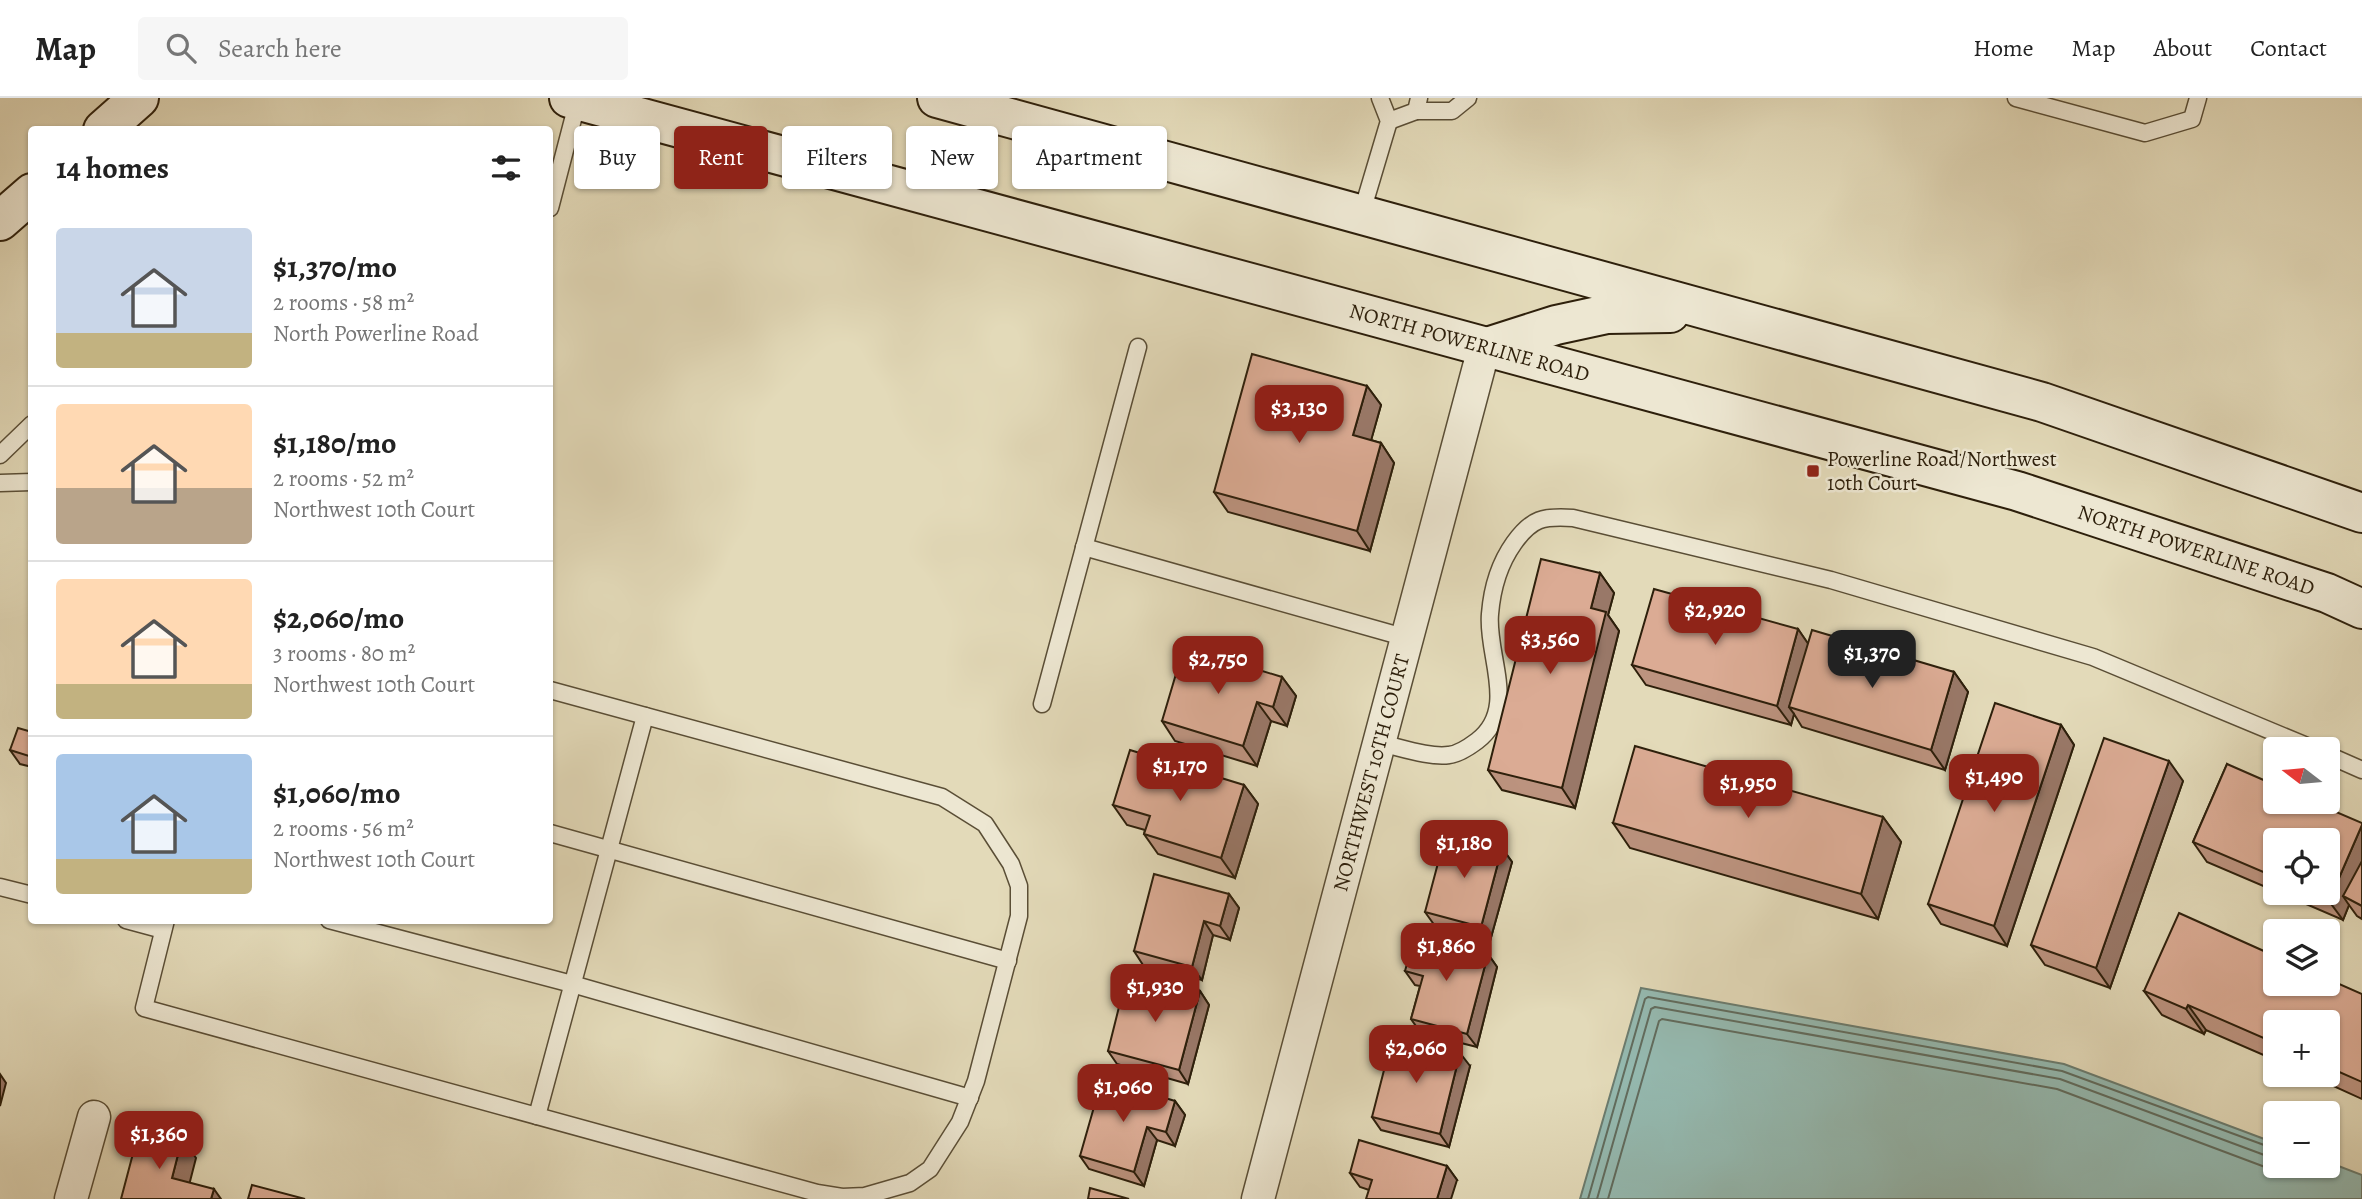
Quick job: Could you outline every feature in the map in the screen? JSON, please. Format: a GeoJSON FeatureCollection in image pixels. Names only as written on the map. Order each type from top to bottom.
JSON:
{"type":"FeatureCollection","features":[{"type":"Feature","properties":{"kind":"main road"},"geometry":{"type":"LineString","coordinates":[[108,126],[139,98]]}},
{"type":"Feature","properties":{"kind":"main road"},"geometry":{"type":"LineString","coordinates":[[937,98],[2042,402],[2362,513]]}},
{"type":"Feature","properties":{"kind":"main road","name":"NORTH POWERLINE ROAD"},"geometry":{"type":"LineString","coordinates":[[574,99],[2017,491],[2327,593],[2362,609]]}},
{"type":"Feature","properties":{"kind":"main road"},"geometry":{"type":"LineString","coordinates":[[0,221],[28,196]]}},
{"type":"Feature","properties":{"kind":"main road"},"geometry":{"type":"LineString","coordinates":[[1484,348],[1556,325],[1607,314],[1711,312]]}},
{"type":"Feature","properties":{"kind":"street","name":"NORTHWEST 10TH COURT"},"geometry":{"type":"LineString","coordinates":[[1258,1199],[1484,348]]}},
{"type":"Feature","properties":{"kind":"street"},"geometry":{"type":"LineString","coordinates":[[71,1199],[94,1117]]}},
{"type":"Feature","properties":{"kind":"lane"},"geometry":{"type":"LineString","coordinates":[[1361,215],[1389,121],[1380,98]]}},
{"type":"Feature","properties":{"kind":"lane"},"geometry":{"type":"LineString","coordinates":[[1389,121],[1417,104],[1452,111],[1468,98]]}},
{"type":"Feature","properties":{"kind":"lane"},"geometry":{"type":"LineString","coordinates":[[2016,98],[2145,133],[2192,119],[2198,98]]}},
{"type":"Feature","properties":{"kind":"lane"},"geometry":{"type":"LineString","coordinates":[[553,194],[574,99]]}},
{"type":"Feature","properties":{"kind":"lane"},"geometry":{"type":"LineString","coordinates":[[1042,704],[1138,347]]}},
{"type":"Feature","properties":{"kind":"lane"},"geometry":{"type":"LineString","coordinates":[[0,455],[28,428]]}},
{"type":"Feature","properties":{"kind":"lane"},"geometry":{"type":"LineString","coordinates":[[0,483],[28,482]]}},
{"type":"Feature","properties":{"kind":"lane"},"geometry":{"type":"LineString","coordinates":[[1380,743],[1448,755],[1466,749],[1485,734],[1496,715],[1499,691],[1489,615],[1494,587],[1501,567],[1522,532],[1536,520],[1556,517],[1573,518],[1831,580],[2093,657],[2285,737]]}},
{"type":"Feature","properties":{"kind":"lane"},"geometry":{"type":"LineString","coordinates":[[1084,547],[1407,638]]}},
{"type":"Feature","properties":{"kind":"lane"},"geometry":{"type":"LineString","coordinates":[[164,925],[144,1008],[817,1193],[842,1197],[865,1196],[910,1183],[930,1169],[960,1122],[970,1098],[1019,916],[1019,886],[1011,864],[985,824],[942,797],[553,691]]}},
{"type":"Feature","properties":{"kind":"lane"},"geometry":{"type":"LineString","coordinates":[[537,1116],[645,716]]}},
{"type":"Feature","properties":{"kind":"lane"},"geometry":{"type":"LineString","coordinates":[[2340,760],[2362,770]]}},
{"type":"Feature","properties":{"kind":"lane"},"geometry":{"type":"LineString","coordinates":[[553,834],[1008,961]]}},
{"type":"Feature","properties":{"kind":"lane"},"geometry":{"type":"LineString","coordinates":[[0,887],[28,894]]}},
{"type":"Feature","properties":{"kind":"lane"},"geometry":{"type":"LineString","coordinates":[[344,924],[572,984],[970,1098]]}},
{"type":"Feature","properties":{"kind":"water"},"geometry":{"type":"Polygon","coordinates":[[[1641,988],[2064,1064],[2263,1139],[2263,1178],[2340,1178],[2340,1167],[2362,1175],[2362,1199],[1580,1199],[1641,988]]]}},
{"type":"Feature","properties":{"kind":"building"},"geometry":{"type":"Polygon","coordinates":[[[1252,354],[1367,386],[1353,435],[1381,443],[1357,531],[1214,492],[1252,354]]]}},
{"type":"Feature","properties":{"kind":"building"},"geometry":{"type":"Polygon","coordinates":[[[1541,559],[1600,573],[1591,608],[1606,612],[1562,788],[1488,770],[1541,559]]]}},
{"type":"Feature","properties":{"kind":"building"},"geometry":{"type":"Polygon","coordinates":[[[1654,589],[1798,629],[1777,706],[1632,665],[1654,589]]]}},
{"type":"Feature","properties":{"kind":"building"},"geometry":{"type":"Polygon","coordinates":[[[1812,630],[1954,672],[1931,750],[1789,707],[1812,630]]]}},
{"type":"Feature","properties":{"kind":"building"},"geometry":{"type":"Polygon","coordinates":[[[1184,647],[1282,677],[1273,707],[1257,702],[1243,746],[1162,721],[1184,647]]]}},
{"type":"Feature","properties":{"kind":"building"},"geometry":{"type":"Polygon","coordinates":[[[1995,703],[2061,725],[1994,926],[1928,904],[1995,703]]]}},
{"type":"Feature","properties":{"kind":"building"},"geometry":{"type":"Polygon","coordinates":[[[18,728],[28,731],[28,756],[10,750],[18,728]]]}},
{"type":"Feature","properties":{"kind":"building"},"geometry":{"type":"Polygon","coordinates":[[[2104,738],[2169,761],[2096,968],[2031,945],[2104,738]]]}},
{"type":"Feature","properties":{"kind":"building"},"geometry":{"type":"Polygon","coordinates":[[[1635,746],[1883,817],[1861,894],[1613,823],[1635,746]]]}},
{"type":"Feature","properties":{"kind":"building"},"geometry":{"type":"Polygon","coordinates":[[[1130,750],[1244,785],[1221,858],[1144,834],[1150,816],[1113,805],[1130,750]]]}},
{"type":"Feature","properties":{"kind":"building"},"geometry":{"type":"Polygon","coordinates":[[[2227,764],[2263,780],[2263,814],[2340,814],[2362,823],[2340,876],[2340,828],[2263,828],[2263,872],[2193,842],[2227,764]]]}},
{"type":"Feature","properties":{"kind":"building"},"geometry":{"type":"Polygon","coordinates":[[[1446,833],[1502,848],[1481,927],[1425,912],[1446,833]]]}},
{"type":"Feature","properties":{"kind":"building"},"geometry":{"type":"Polygon","coordinates":[[[2362,861],[2362,906],[2343,896],[2362,861]]]}},
{"type":"Feature","properties":{"kind":"building"},"geometry":{"type":"Polygon","coordinates":[[[1154,874],[1229,894],[1220,926],[1204,921],[1192,967],[1134,951],[1154,874]]]}},
{"type":"Feature","properties":{"kind":"building"},"geometry":{"type":"Polygon","coordinates":[[[2179,913],[2263,951],[2263,996],[2340,996],[2340,984],[2362,994],[2362,1082],[2340,1072],[2340,1010],[2263,1010],[2263,1038],[2188,1005],[2186,1009],[2144,991],[2179,913]]]}},
{"type":"Feature","properties":{"kind":"building"},"geometry":{"type":"Polygon","coordinates":[[[1415,935],[1488,954],[1467,1034],[1411,1019],[1423,976],[1405,971],[1415,935]]]}},
{"type":"Feature","properties":{"kind":"building"},"geometry":{"type":"Polygon","coordinates":[[[1146,977],[1200,991],[1179,1070],[1108,1051],[1122,995],[1140,1000],[1146,977]]]}},
{"type":"Feature","properties":{"kind":"building"},"geometry":{"type":"Polygon","coordinates":[[[1393,1035],[1460,1053],[1440,1134],[1372,1117],[1393,1035]]]}},
{"type":"Feature","properties":{"kind":"building"},"geometry":{"type":"Polygon","coordinates":[[[1102,1079],[1175,1101],[1166,1132],[1147,1127],[1134,1172],[1080,1156],[1102,1079]]]}},
{"type":"Feature","properties":{"kind":"building"},"geometry":{"type":"Polygon","coordinates":[[[140,1127],[182,1139],[172,1178],[214,1189],[211,1199],[121,1199],[140,1127]]]}},
{"type":"Feature","properties":{"kind":"building"},"geometry":{"type":"Polygon","coordinates":[[[1359,1140],[1447,1166],[1437,1199],[1366,1199],[1372,1180],[1350,1173],[1359,1140]]]}},
{"type":"Feature","properties":{"kind":"building"},"geometry":{"type":"Polygon","coordinates":[[[252,1185],[305,1199],[248,1199],[252,1185]]]}},
{"type":"Feature","properties":{"kind":"building"},"geometry":{"type":"Polygon","coordinates":[[[1090,1188],[1129,1199],[1088,1199],[1090,1188]]]}},
{"type":"Feature","properties":{"kind":"place","name":"Powerline Road/Northwest 10th Court"},"geometry":{"type":"Point","coordinates":[1813,471]}}]}
